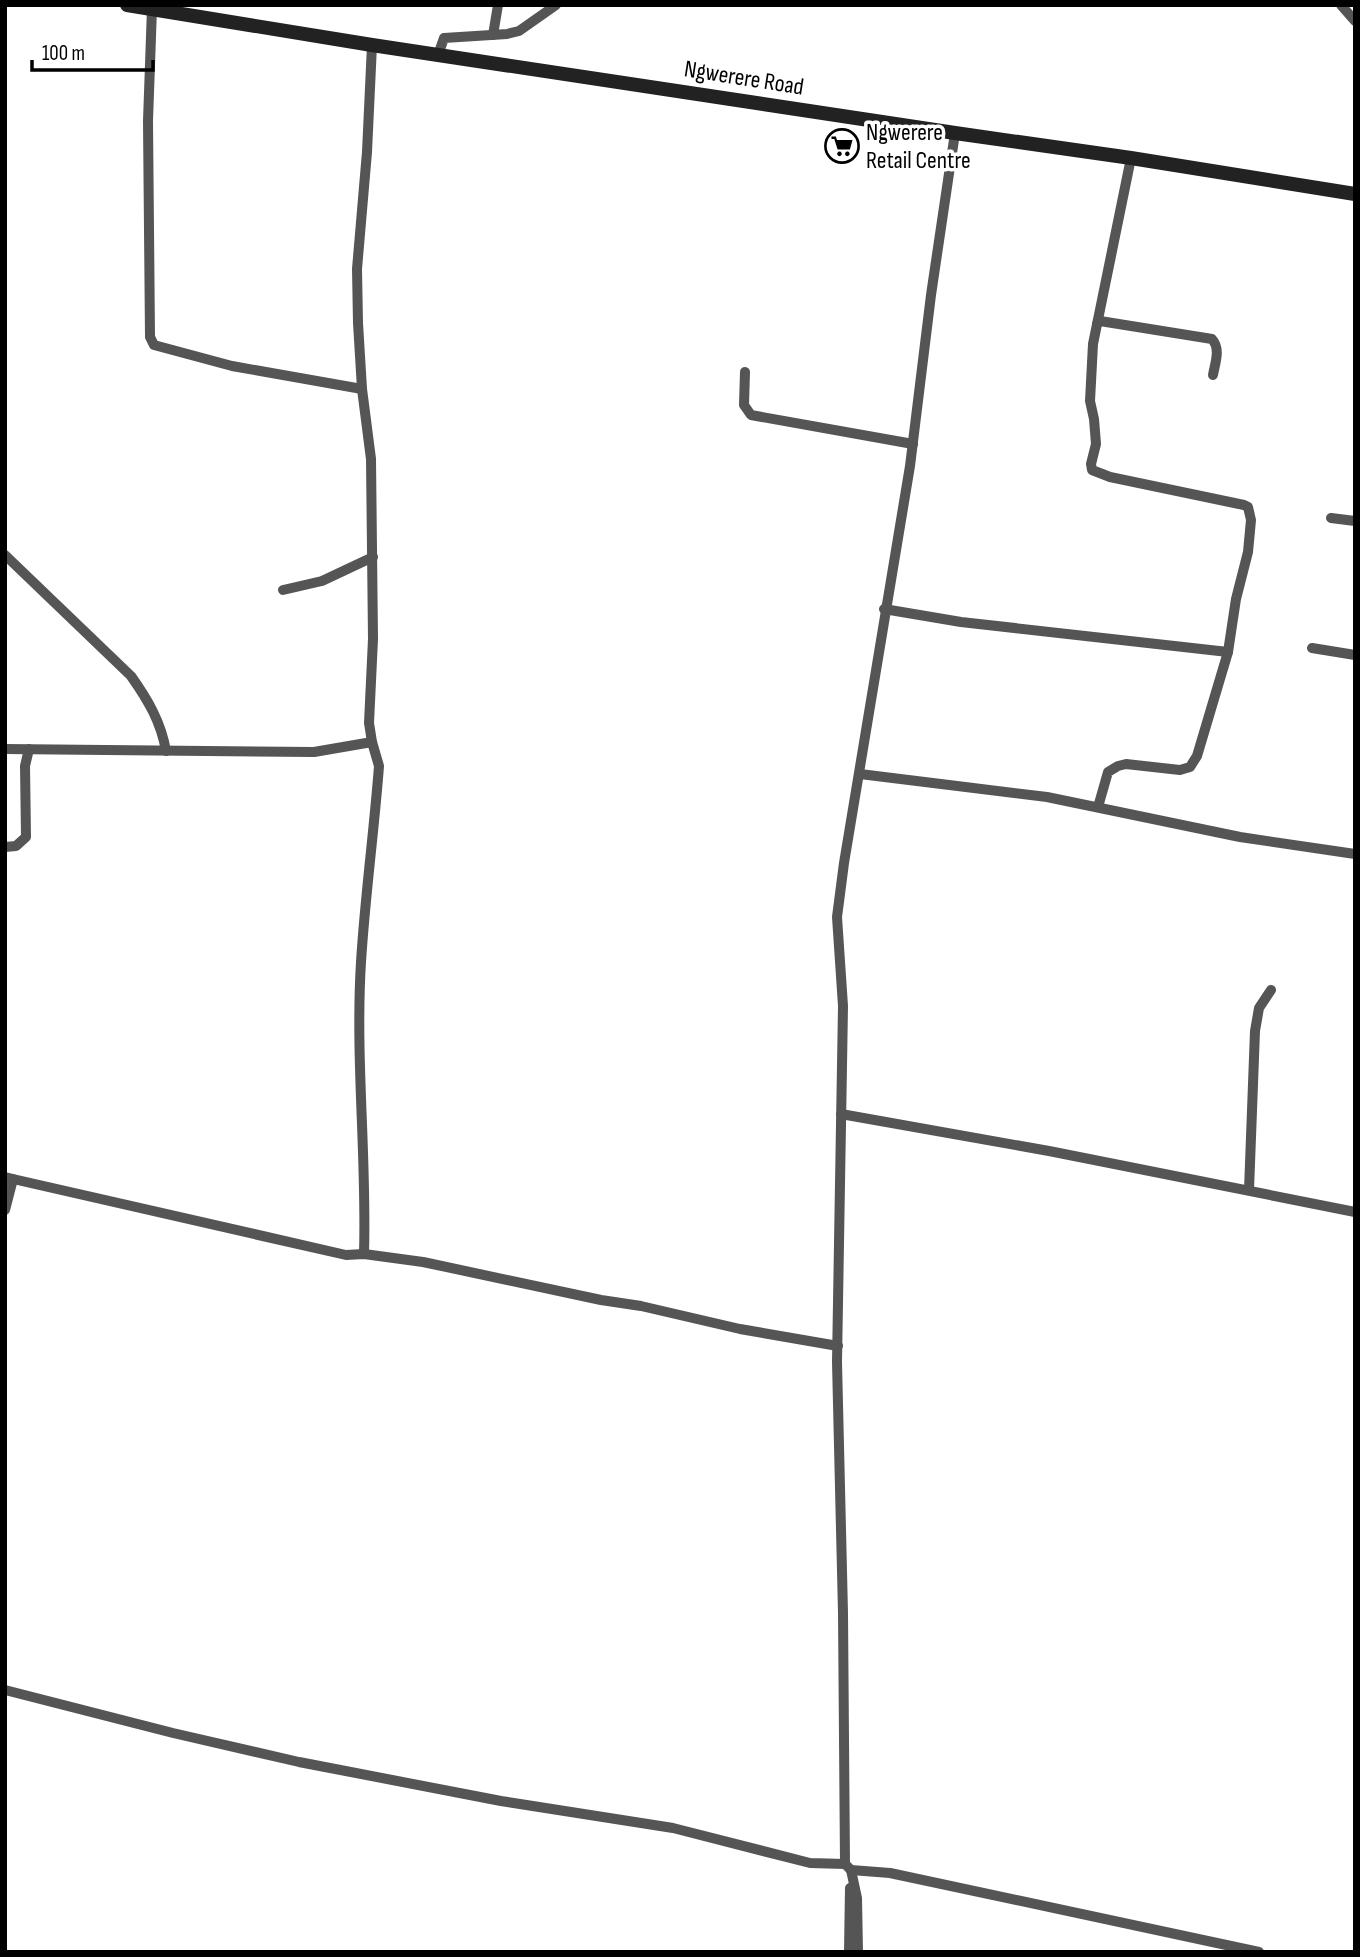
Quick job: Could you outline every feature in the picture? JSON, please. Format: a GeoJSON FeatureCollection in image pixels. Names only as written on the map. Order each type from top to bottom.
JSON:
{"type":"FeatureCollection","features":[{"type":"Feature","properties":{"kind":"main road","name":"Ngwerere Road"},"geometry":{"type":"LineString","coordinates":[[127,5],[372,45],[1355,194]]}},
{"type":"Feature","properties":{"kind":"street"},"geometry":{"type":"LineString","coordinates":[[493,35],[498,5]]}},
{"type":"Feature","properties":{"kind":"street"},"geometry":{"type":"LineString","coordinates":[[438,55],[444,38],[519,31],[556,5]]}},
{"type":"Feature","properties":{"kind":"street"},"geometry":{"type":"LineString","coordinates":[[1341,5],[1355,21]]}},
{"type":"Feature","properties":{"kind":"street"},"geometry":{"type":"LineString","coordinates":[[152,8],[148,121],[150,337],[154,345],[232,366],[362,388]]}},
{"type":"Feature","properties":{"kind":"street"},"geometry":{"type":"LineString","coordinates":[[364,1254],[366,1186],[361,1128],[361,963],[379,766],[369,723],[373,558],[372,459],[362,388],[357,269],[367,152],[372,45]]}},
{"type":"Feature","properties":{"kind":"street"},"geometry":{"type":"LineString","coordinates":[[849,1952],[838,1346],[843,1006],[837,917],[884,609],[913,444],[931,295],[956,134]]}},
{"type":"Feature","properties":{"kind":"street"},"geometry":{"type":"LineString","coordinates":[[1098,807],[1108,772],[1118,765],[1180,770],[1191,767],[1204,739],[1228,652],[1236,599],[1248,552],[1251,520],[1248,507],[1110,477],[1092,470],[1096,444],[1090,379],[1097,324],[1131,158]]}},
{"type":"Feature","properties":{"kind":"street"},"geometry":{"type":"LineString","coordinates":[[1097,324],[1100,321],[1212,340],[1217,351],[1213,375]]}},
{"type":"Feature","properties":{"kind":"street"},"geometry":{"type":"LineString","coordinates":[[745,372],[744,405],[751,415],[913,444]]}},
{"type":"Feature","properties":{"kind":"street"},"geometry":{"type":"LineString","coordinates":[[1331,518],[1355,521]]}},
{"type":"Feature","properties":{"kind":"street"},"geometry":{"type":"LineString","coordinates":[[5,555],[131,676],[159,723],[166,751]]}},
{"type":"Feature","properties":{"kind":"street"},"geometry":{"type":"LineString","coordinates":[[283,590],[322,581],[373,558]]}},
{"type":"Feature","properties":{"kind":"street"},"geometry":{"type":"LineString","coordinates":[[884,609],[961,622],[1228,652]]}},
{"type":"Feature","properties":{"kind":"street"},"geometry":{"type":"LineString","coordinates":[[1312,648],[1355,655]]}},
{"type":"Feature","properties":{"kind":"street"},"geometry":{"type":"LineString","coordinates":[[5,749],[314,752],[372,742]]}},
{"type":"Feature","properties":{"kind":"street"},"geometry":{"type":"LineString","coordinates":[[5,847],[16,846],[26,838],[25,766],[29,749]]}},
{"type":"Feature","properties":{"kind":"street"},"geometry":{"type":"LineString","coordinates":[[860,774],[1047,797],[1240,837],[1355,854]]}},
{"type":"Feature","properties":{"kind":"street"},"geometry":{"type":"LineString","coordinates":[[1249,1190],[1255,1031],[1259,1008],[1271,990]]}},
{"type":"Feature","properties":{"kind":"street"},"geometry":{"type":"LineString","coordinates":[[841,1114],[1355,1212]]}},
{"type":"Feature","properties":{"kind":"street"},"geometry":{"type":"LineString","coordinates":[[5,1210],[9,1178],[315,1249],[346,1255],[364,1254],[423,1262],[740,1329],[838,1346]]}},
{"type":"Feature","properties":{"kind":"street"},"geometry":{"type":"LineString","coordinates":[[5,1690],[299,1762],[527,1806],[673,1828],[810,1863],[890,1873],[1259,1952]]}},
{"type":"Feature","properties":{"kind":"street"},"geometry":{"type":"LineString","coordinates":[[848,1867],[857,1898],[858,1952]]}},
{"type":"Feature","properties":{"kind":"place","name":"Ngwerere Retail Centre"},"geometry":{"type":"Point","coordinates":[842,146]}}]}
